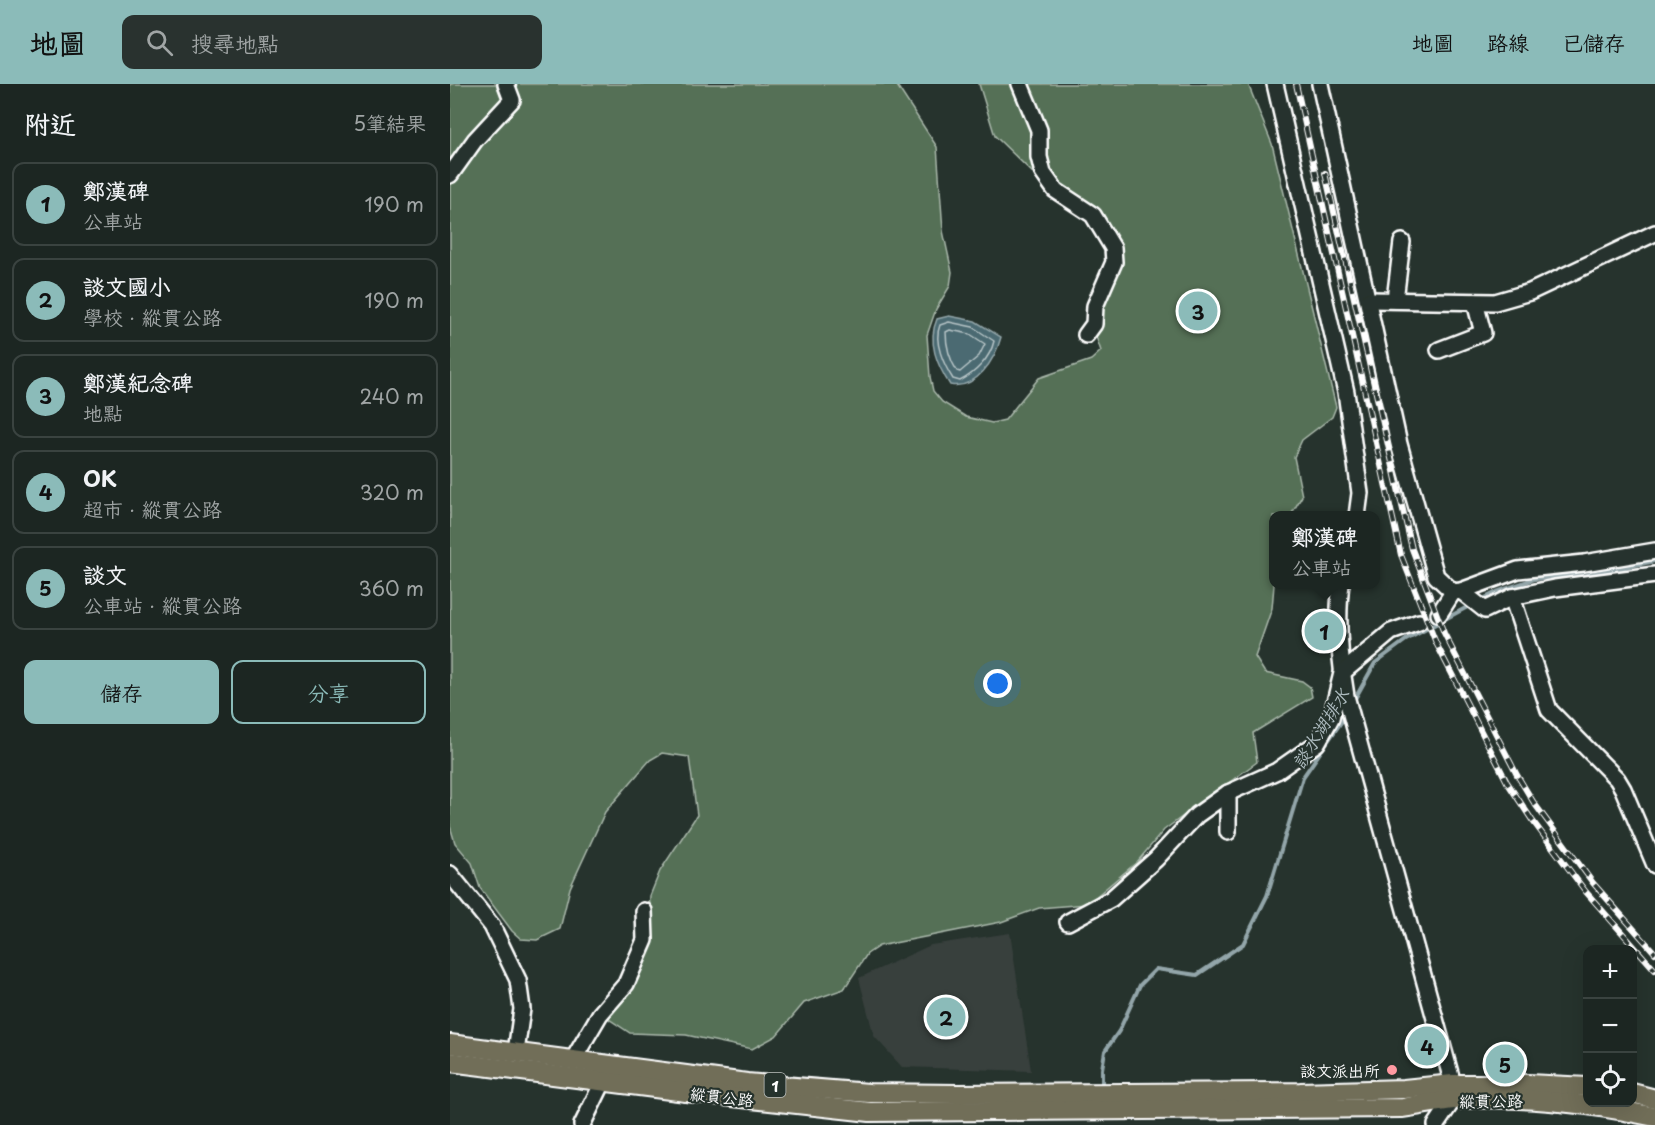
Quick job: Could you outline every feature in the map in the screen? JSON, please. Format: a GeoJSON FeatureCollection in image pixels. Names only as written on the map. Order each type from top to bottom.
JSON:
{"type":"FeatureCollection","features":[{"type":"Feature","properties":{"kind":"main road","name":"縱貫公路"},"geometry":{"type":"LineString","coordinates":[[450,1044],[573,1060],[604,1073],[870,1118],[959,1103]]}},
{"type":"Feature","properties":{"kind":"main road","name":"縱貫公路"},"geometry":{"type":"LineString","coordinates":[[450,1062],[747,1083],[959,1103],[1146,1101],[1404,1089],[1610,1107],[1655,1117]]}},
{"type":"Feature","properties":{"kind":"main road","name":"縱貫公路"},"geometry":{"type":"LineString","coordinates":[[1453,1092],[1528,1084],[1583,1087]]}},
{"type":"Feature","properties":{"kind":"main road"},"geometry":{"type":"LineString","coordinates":[[1637,1094],[1655,1099]]}},
{"type":"Feature","properties":{"kind":"street"},"geometry":{"type":"LineString","coordinates":[[450,175],[475,140],[512,100],[506,84]]}},
{"type":"Feature","properties":{"kind":"street"},"geometry":{"type":"LineString","coordinates":[[1020,84],[1039,130],[1039,157],[1043,173],[1055,190],[1093,215],[1113,248],[1114,262],[1095,306],[1094,324],[1086,335]]}},
{"type":"Feature","properties":{"kind":"street"},"geometry":{"type":"LineString","coordinates":[[1275,84],[1346,392],[1360,493],[1358,511]]}},
{"type":"Feature","properties":{"kind":"street"},"geometry":{"type":"LineString","coordinates":[[1320,84],[1399,444],[1436,576],[1485,610],[1512,597],[1555,588],[1655,575]]}},
{"type":"Feature","properties":{"kind":"street"},"geometry":{"type":"LineString","coordinates":[[1369,300],[1495,302],[1530,292],[1655,233]]}},
{"type":"Feature","properties":{"kind":"street"},"geometry":{"type":"LineString","coordinates":[[1395,300],[1402,242]]}},
{"type":"Feature","properties":{"kind":"street"},"geometry":{"type":"LineString","coordinates":[[1439,350],[1483,333],[1475,302]]}},
{"type":"Feature","properties":{"kind":"street"},"geometry":{"type":"LineString","coordinates":[[1439,614],[1461,592],[1518,570],[1655,551]]}},
{"type":"Feature","properties":{"kind":"street"},"geometry":{"type":"LineString","coordinates":[[1340,589],[1342,673],[1346,696],[1453,1092],[1436,1125]]}},
{"type":"Feature","properties":{"kind":"street"},"geometry":{"type":"LineString","coordinates":[[1512,597],[1549,710],[1617,778],[1655,865]]}},
{"type":"Feature","properties":{"kind":"street"},"geometry":{"type":"LineString","coordinates":[[1068,922],[1111,899],[1156,859],[1197,815],[1228,793],[1277,771],[1317,743],[1331,718],[1342,673],[1391,632],[1419,622]]}},
{"type":"Feature","properties":{"kind":"street"},"geometry":{"type":"LineString","coordinates":[[1228,793],[1228,832]]}},
{"type":"Feature","properties":{"kind":"street"},"geometry":{"type":"LineString","coordinates":[[450,874],[492,926],[518,980],[522,1009],[516,1052]]}},
{"type":"Feature","properties":{"kind":"street"},"geometry":{"type":"LineString","coordinates":[[573,1060],[600,1014],[626,984],[645,940],[644,911]]}},
{"type":"Feature","properties":{"kind":"street"},"geometry":{"type":"LineString","coordinates":[[582,1125],[604,1073]]}},
{"type":"Feature","properties":{"kind":"street"},"geometry":{"type":"LineString","coordinates":[[869,1093],[870,1118]]}},
{"type":"Feature","properties":{"kind":"shaded area"},"geometry":{"type":"Polygon","coordinates":[[[1010,933],[1031,1071],[902,1067],[874,1036],[859,978],[931,945],[1010,933]]]}},
{"type":"Feature","properties":{"kind":"green space"},"geometry":{"type":"Polygon","coordinates":[[[450,84],[896,84],[937,147],[943,231],[952,272],[950,286],[936,309],[927,335],[933,391],[942,402],[966,417],[992,423],[1005,420],[1039,378],[1091,360],[1101,351],[1088,313],[1110,281],[1104,231],[1070,189],[1032,172],[995,136],[979,84],[1248,84],[1272,144],[1336,407],[1332,417],[1302,440],[1294,457],[1302,496],[1293,511],[1269,511],[1269,589],[1274,589],[1272,608],[1255,657],[1265,673],[1302,681],[1310,687],[1312,697],[1253,733],[1257,762],[1164,830],[1137,862],[1087,904],[1039,908],[1001,922],[879,946],[867,954],[844,989],[804,1003],[776,1036],[752,1049],[686,1035],[630,1033],[609,1019],[610,1005],[648,936],[650,896],[660,871],[697,815],[689,757],[662,753],[650,760],[605,812],[570,888],[560,929],[537,940],[521,939],[512,931],[480,888],[472,863],[455,843],[450,826],[450,84]]]}},
{"type":"Feature","properties":{"kind":"water"},"geometry":{"type":"Polygon","coordinates":[[[949,316],[975,321],[1001,337],[994,355],[983,372],[968,383],[959,385],[950,385],[941,369],[933,345],[937,319],[949,316]]]}},
{"type":"Feature","properties":{"kind":"waterway","name":"談水湖排水"},"geometry":{"type":"LineString","coordinates":[[1479,601],[1534,579],[1585,575],[1655,561]]}},
{"type":"Feature","properties":{"kind":"waterway","name":"談水湖排水"},"geometry":{"type":"LineString","coordinates":[[1352,704],[1375,663],[1406,640],[1473,604]]}},
{"type":"Feature","properties":{"kind":"waterway","name":"談水湖排水"},"geometry":{"type":"LineString","coordinates":[[1102,1088],[1105,1051],[1119,1031],[1140,985],[1156,969],[1197,975],[1243,944],[1267,896],[1303,777],[1346,715]]}},
{"type":"Feature","properties":{"kind":"railway"},"geometry":{"type":"LineString","coordinates":[[1296,84],[1401,555],[1436,643],[1507,782],[1532,820],[1586,892],[1655,970]]}},
{"type":"Feature","properties":{"kind":"railway"},"geometry":{"type":"LineString","coordinates":[[1325,173],[1412,549],[1444,633],[1517,775],[1534,803],[1593,883],[1655,953]]}},
{"type":"Feature","properties":{"kind":"place","name":"鄭漢紀念碑"},"geometry":{"type":"Point","coordinates":[1198,311]}},
{"type":"Feature","properties":{"kind":"place","name":"鄭漢碑"},"geometry":{"type":"Point","coordinates":[1324,631]}},
{"type":"Feature","properties":{"kind":"place","name":"談文國小"},"geometry":{"type":"Point","coordinates":[946,1017]}},
{"type":"Feature","properties":{"kind":"place","name":"OK"},"geometry":{"type":"Point","coordinates":[1427,1046]}},
{"type":"Feature","properties":{"kind":"place","name":"談文"},"geometry":{"type":"Point","coordinates":[1505,1064]}},
{"type":"Feature","properties":{"kind":"place","name":"談文派出所"},"geometry":{"type":"Point","coordinates":[1392,1070]}}]}
